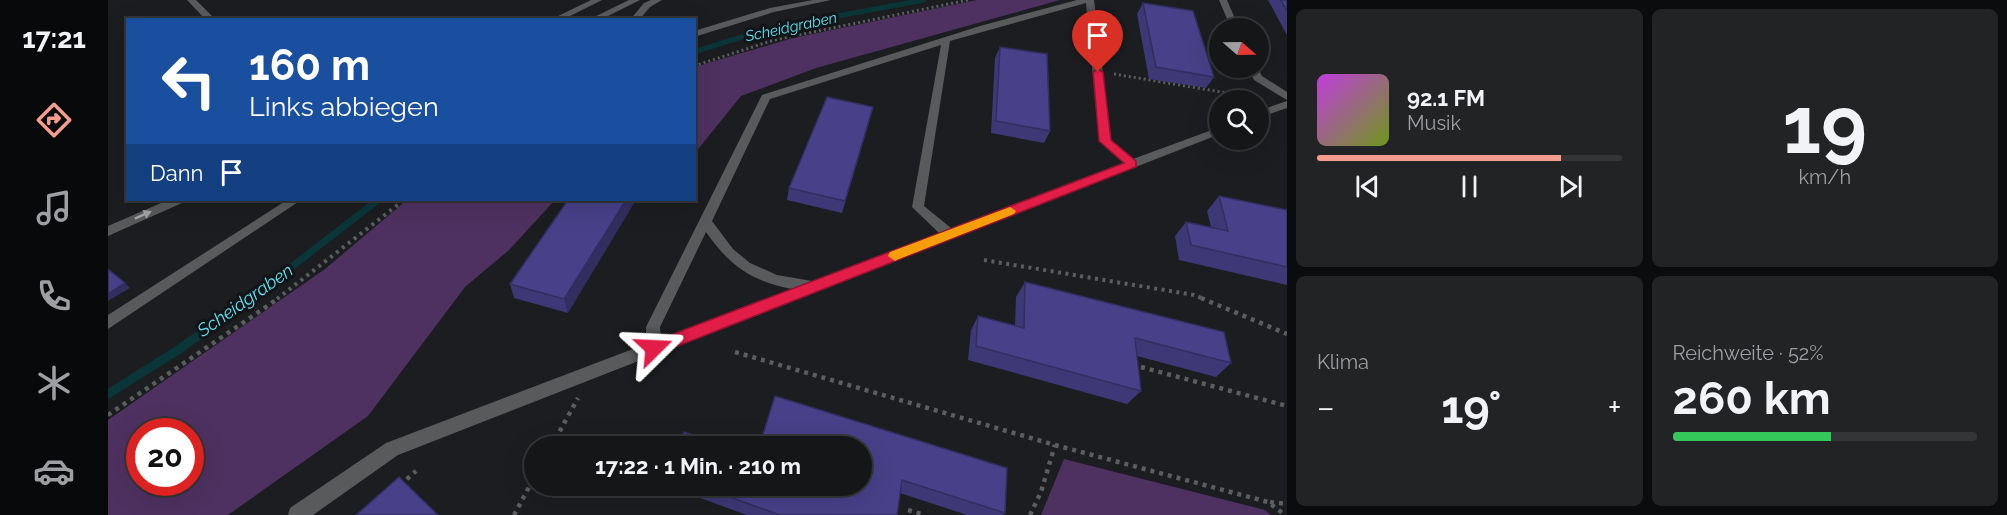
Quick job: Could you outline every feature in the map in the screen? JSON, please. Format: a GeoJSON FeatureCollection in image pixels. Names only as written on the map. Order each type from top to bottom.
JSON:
{"type":"FeatureCollection","features":[{"type":"Feature","properties":{"kind":"lane"},"geometry":{"type":"LineString","coordinates":[[191,0],[210,18]]}},
{"type":"Feature","properties":{"kind":"lane"},"geometry":{"type":"LineString","coordinates":[[558,18],[598,0]]}},
{"type":"Feature","properties":{"kind":"lane"},"geometry":{"type":"LineString","coordinates":[[596,18],[636,0]]}},
{"type":"Feature","properties":{"kind":"lane"},"geometry":{"type":"LineString","coordinates":[[636,18],[647,5],[658,0]]}},
{"type":"Feature","properties":{"kind":"lane"},"geometry":{"type":"LineString","coordinates":[[696,24],[780,0]]}},
{"type":"Feature","properties":{"kind":"lane"},"geometry":{"type":"LineString","coordinates":[[696,33],[773,10],[827,0]]}},
{"type":"Feature","properties":{"kind":"lane"},"geometry":{"type":"LineString","coordinates":[[654,348],[653,327],[766,97],[946,40],[1088,0],[1105,141],[1132,164]]}},
{"type":"Feature","properties":{"kind":"lane"},"geometry":{"type":"LineString","coordinates":[[1223,0],[1231,18]]}},
{"type":"Feature","properties":{"kind":"lane"},"geometry":{"type":"LineString","coordinates":[[946,40],[918,207],[949,234]]}},
{"type":"Feature","properties":{"kind":"lane"},"geometry":{"type":"LineString","coordinates":[[1258,78],[1287,97]]}},
{"type":"Feature","properties":{"kind":"lane"},"geometry":{"type":"LineString","coordinates":[[1269,111],[1287,104]]}},
{"type":"Feature","properties":{"kind":"lane"},"geometry":{"type":"LineString","coordinates":[[297,515],[392,449],[1209,134]]}},
{"type":"Feature","properties":{"kind":"lane"},"geometry":{"type":"LineString","coordinates":[[108,231],[176,201]]}},
{"type":"Feature","properties":{"kind":"lane"},"geometry":{"type":"LineString","coordinates":[[108,322],[293,201]]}},
{"type":"Feature","properties":{"kind":"lane"},"geometry":{"type":"LineString","coordinates":[[705,221],[730,254],[752,270],[783,283],[814,286]]}},
{"type":"Feature","properties":{"kind":"path"},"geometry":{"type":"LineString","coordinates":[[696,65],[774,40],[968,0]]}},
{"type":"Feature","properties":{"kind":"path"},"geometry":{"type":"LineString","coordinates":[[1098,72],[1209,90]]}},
{"type":"Feature","properties":{"kind":"path"},"geometry":{"type":"LineString","coordinates":[[108,416],[282,296],[403,201]]}},
{"type":"Feature","properties":{"kind":"path"},"geometry":{"type":"LineString","coordinates":[[984,260],[1194,295],[1287,334]]}},
{"type":"Feature","properties":{"kind":"path"},"geometry":{"type":"LineString","coordinates":[[735,352],[1055,445],[1268,502],[1287,504]]}},
{"type":"Feature","properties":{"kind":"path"},"geometry":{"type":"LineString","coordinates":[[1141,367],[1287,406]]}},
{"type":"Feature","properties":{"kind":"path"},"geometry":{"type":"LineString","coordinates":[[557,436],[592,372]]}},
{"type":"Feature","properties":{"kind":"path"},"geometry":{"type":"LineString","coordinates":[[1030,515],[1041,492],[1055,445]]}},
{"type":"Feature","properties":{"kind":"path"},"geometry":{"type":"LineString","coordinates":[[391,493],[416,471]]}},
{"type":"Feature","properties":{"kind":"path"},"geometry":{"type":"LineString","coordinates":[[514,515],[524,496]]}},
{"type":"Feature","properties":{"kind":"path"},"geometry":{"type":"LineString","coordinates":[[1268,502],[1285,515]]}},
{"type":"Feature","properties":{"kind":"path"},"geometry":{"type":"LineString","coordinates":[[908,510],[925,515]]}},
{"type":"Feature","properties":{"kind":"shaded area"},"geometry":{"type":"Polygon","coordinates":[[[977,0],[1060,0],[816,68],[741,96],[696,152],[696,67],[793,38],[977,0]]]}},
{"type":"Feature","properties":{"kind":"shaded area"},"geometry":{"type":"Polygon","coordinates":[[[406,201],[554,201],[509,250],[465,287],[368,416],[228,515],[108,515],[108,420],[325,269],[406,201]]]}},
{"type":"Feature","properties":{"kind":"shaded area"},"geometry":{"type":"Polygon","coordinates":[[[1064,459],[1265,510],[1271,515],[1041,515],[1064,459]]]}},
{"type":"Feature","properties":{"kind":"building"},"geometry":{"type":"Polygon","coordinates":[[[1281,0],[1287,0],[1287,11],[1281,0]]]}},
{"type":"Feature","properties":{"kind":"building"},"geometry":{"type":"Polygon","coordinates":[[[1143,3],[1193,11],[1209,61],[1209,76],[1156,67],[1143,3]]]}},
{"type":"Feature","properties":{"kind":"building"},"geometry":{"type":"Polygon","coordinates":[[[1000,47],[1047,54],[1050,131],[996,121],[1000,47]]]}},
{"type":"Feature","properties":{"kind":"building"},"geometry":{"type":"Polygon","coordinates":[[[827,97],[873,107],[845,201],[789,188],[827,97]]]}},
{"type":"Feature","properties":{"kind":"building"},"geometry":{"type":"Polygon","coordinates":[[[1219,196],[1287,210],[1287,267],[1191,245],[1186,222],[1228,231],[1219,196]]]}},
{"type":"Feature","properties":{"kind":"building"},"geometry":{"type":"Polygon","coordinates":[[[567,201],[625,201],[564,299],[510,284],[567,201]]]}},
{"type":"Feature","properties":{"kind":"building"},"geometry":{"type":"Polygon","coordinates":[[[108,269],[125,283],[108,294],[108,269]]]}},
{"type":"Feature","properties":{"kind":"building"},"geometry":{"type":"Polygon","coordinates":[[[1025,282],[1224,332],[1231,363],[1135,338],[1141,391],[976,346],[978,316],[1024,328],[1025,282]]]}},
{"type":"Feature","properties":{"kind":"building"},"geometry":{"type":"Polygon","coordinates":[[[775,396],[1007,468],[1005,513],[902,480],[897,515],[780,515],[727,496],[872,496],[872,436],[762,436],[775,396]]]}},
{"type":"Feature","properties":{"kind":"building"},"geometry":{"type":"Polygon","coordinates":[[[684,432],[696,436],[682,436],[684,432]]]}},
{"type":"Feature","properties":{"kind":"building"},"geometry":{"type":"Polygon","coordinates":[[[399,477],[438,515],[356,515],[399,477]]]}},
{"type":"Feature","properties":{"kind":"waterway","name":"Scheidgraben"},"geometry":{"type":"LineString","coordinates":[[696,51],[767,29],[924,0]]}},
{"type":"Feature","properties":{"kind":"waterway","name":"Scheidgraben"},"geometry":{"type":"LineString","coordinates":[[250,299],[377,201]]}},
{"type":"Feature","properties":{"kind":"waterway","name":"Scheidgraben"},"geometry":{"type":"LineString","coordinates":[[108,394],[178,350],[252,298]]}},
{"type":"Feature","properties":{"kind":"slow traffic"},"geometry":{"type":"LineString","coordinates":[[895,256],[1010,211]]}},
{"type":"Feature","properties":{"kind":"route"},"geometry":{"type":"LineString","coordinates":[[654,348],[1132,164],[1105,141],[1098,72]]}}]}
